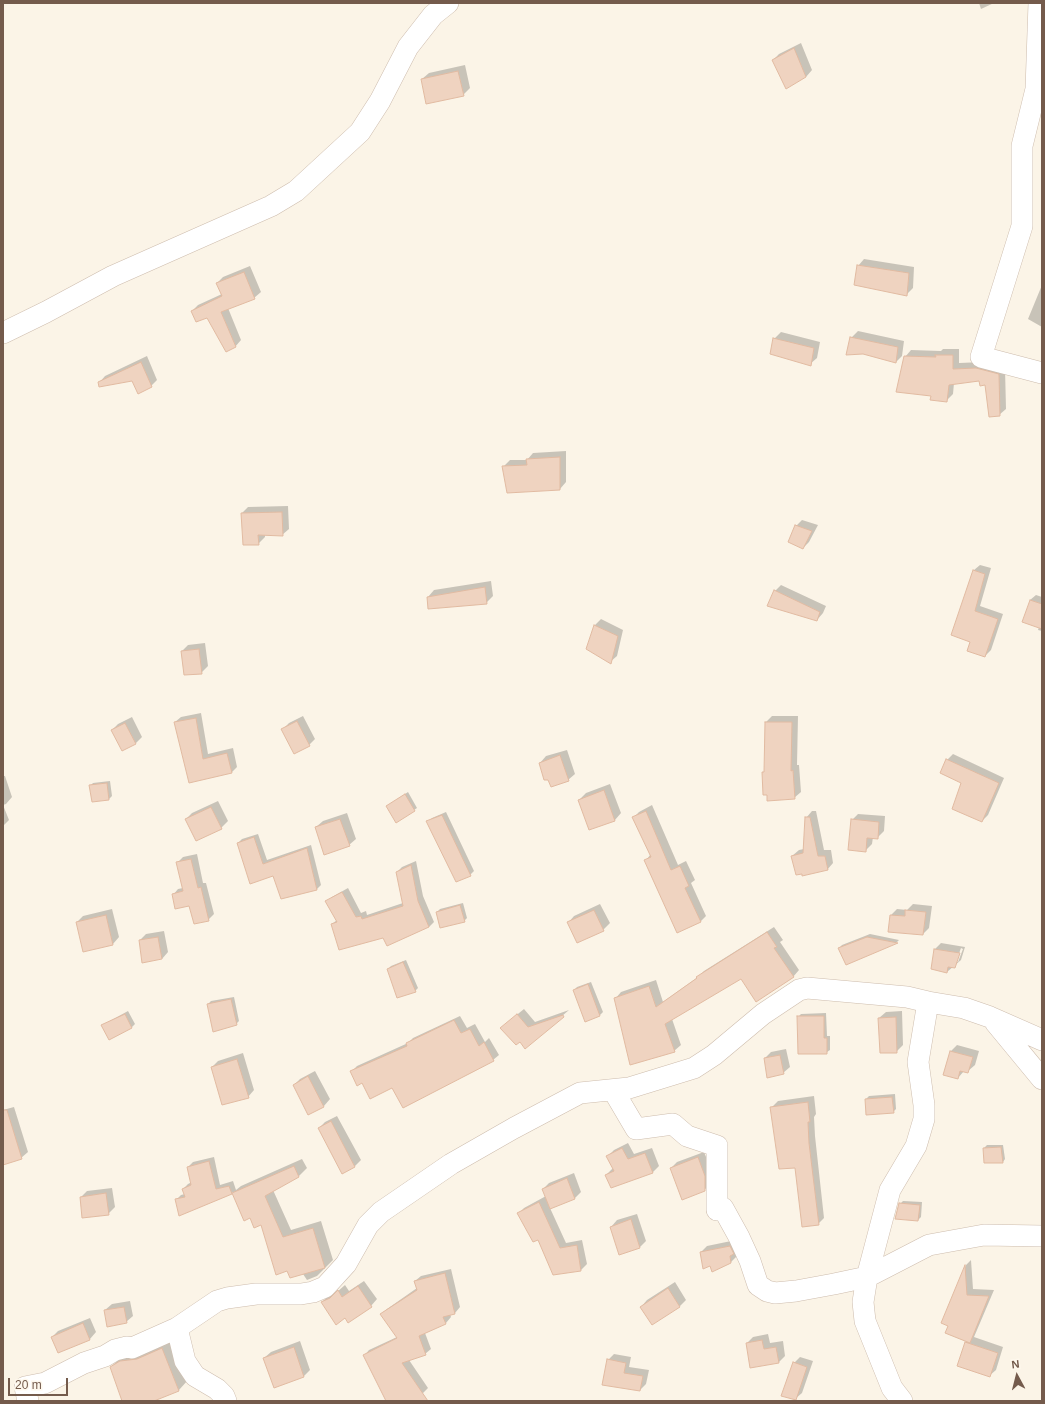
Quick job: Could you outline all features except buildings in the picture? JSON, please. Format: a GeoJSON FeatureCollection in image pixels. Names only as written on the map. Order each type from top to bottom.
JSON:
{"type":"FeatureCollection","features":[{"type":"Feature","properties":{"kind":"street"},"geometry":{"type":"LineString","coordinates":[[3,333],[114,276],[264,209],[296,191],[360,132],[380,101],[408,47],[433,15],[448,3]]}},
{"type":"Feature","properties":{"kind":"street"},"geometry":{"type":"LineString","coordinates":[[1039,3],[1036,89],[1022,146],[1022,226],[981,357],[1042,373]]}},
{"type":"Feature","properties":{"kind":"street"},"geometry":{"type":"LineString","coordinates":[[28,1401],[25,1388],[45,1383],[84,1363],[105,1356],[115,1350],[127,1347],[132,1348],[177,1328],[216,1301],[256,1294],[300,1294],[313,1292],[325,1286],[346,1264],[368,1225],[381,1212],[451,1164],[580,1092],[629,1088],[694,1068],[714,1055],[763,1014],[799,990],[807,988],[906,997],[964,1008],[990,1017],[1042,1040]]}},
{"type":"Feature","properties":{"kind":"street"},"geometry":{"type":"LineString","coordinates":[[902,1401],[892,1388],[865,1321],[863,1302],[867,1277],[890,1190],[916,1146],[924,1119],[924,1105],[918,1062],[928,1002]]}},
{"type":"Feature","properties":{"kind":"street"},"geometry":{"type":"LineString","coordinates":[[990,1017],[1042,1078]]}},
{"type":"Feature","properties":{"kind":"street"},"geometry":{"type":"LineString","coordinates":[[613,1090],[636,1129],[673,1124],[687,1136],[717,1146],[717,1210],[723,1208],[750,1261],[758,1285],[767,1291],[775,1293],[834,1284],[867,1277],[929,1245],[984,1235],[1042,1236]]}},
{"type":"Feature","properties":{"kind":"street"},"geometry":{"type":"LineString","coordinates":[[177,1328],[185,1361],[196,1376],[217,1389],[224,1396],[226,1401]]}}]}
